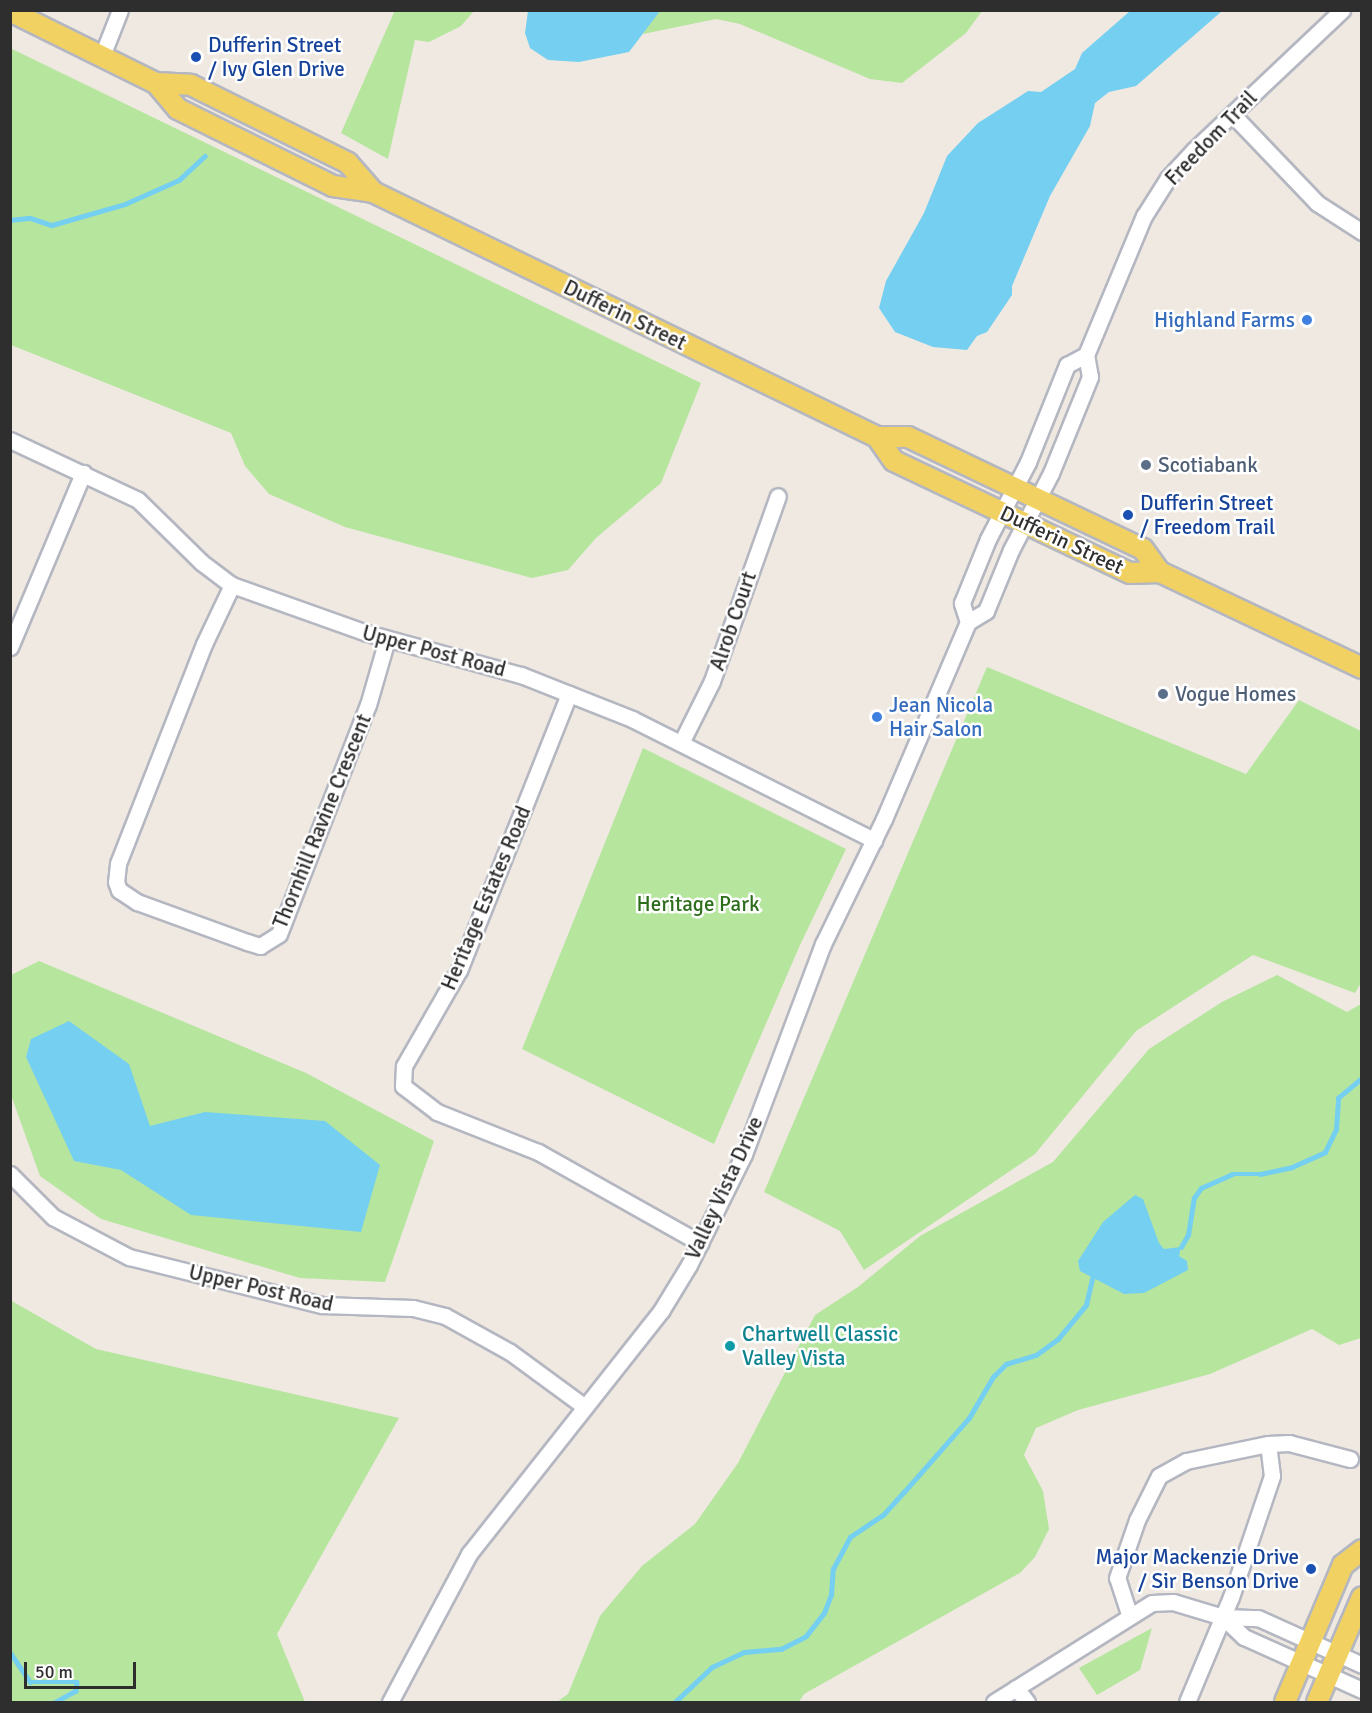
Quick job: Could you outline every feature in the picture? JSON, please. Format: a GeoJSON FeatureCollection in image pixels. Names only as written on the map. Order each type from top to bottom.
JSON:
{"type":"FeatureCollection","features":[{"type":"Feature","properties":{"kind":"main road","name":"Dufferin Street"},"geometry":{"type":"LineString","coordinates":[[10,11],[156,83],[191,85],[348,163],[372,192]]}},
{"type":"Feature","properties":{"kind":"main road","name":"Dufferin Street"},"geometry":{"type":"LineString","coordinates":[[156,83],[178,110],[333,186],[372,192],[877,437],[908,437],[1143,549],[1160,572]]}},
{"type":"Feature","properties":{"kind":"main road","name":"Dufferin Street"},"geometry":{"type":"LineString","coordinates":[[877,437],[894,461],[1130,573],[1160,572],[1362,668]]}},
{"type":"Feature","properties":{"kind":"main road"},"geometry":{"type":"LineString","coordinates":[[1285,1702],[1343,1565],[1362,1550]]}},
{"type":"Feature","properties":{"kind":"main road"},"geometry":{"type":"LineString","coordinates":[[1317,1702],[1362,1597]]}},
{"type":"Feature","properties":{"kind":"street"},"geometry":{"type":"LineString","coordinates":[[102,56],[120,10]]}},
{"type":"Feature","properties":{"kind":"street","name":"Freedom Trail"},"geometry":{"type":"LineString","coordinates":[[1025,523],[1038,499],[1090,377],[1086,355],[1144,216],[1168,178],[1342,10]]}},
{"type":"Feature","properties":{"kind":"street"},"geometry":{"type":"LineString","coordinates":[[1232,114],[1317,203],[1362,232]]}},
{"type":"Feature","properties":{"kind":"street","name":"Freedom Trail"},"geometry":{"type":"LineString","coordinates":[[1002,512],[1068,365],[1086,355]]}},
{"type":"Feature","properties":{"kind":"street","name":"Upper Post Road"},"geometry":{"type":"LineString","coordinates":[[10,440],[122,490],[152,511],[201,562],[232,585],[387,639],[521,675],[569,694],[681,743],[874,840]]}},
{"type":"Feature","properties":{"kind":"street"},"geometry":{"type":"LineString","coordinates":[[10,647],[83,473]]}},
{"type":"Feature","properties":{"kind":"street","name":"Alrob Court"},"geometry":{"type":"LineString","coordinates":[[681,743],[712,681],[778,496]]}},
{"type":"Feature","properties":{"kind":"street","name":"Valley Vista Drive"},"geometry":{"type":"LineString","coordinates":[[968,622],[962,603],[1002,512]]}},
{"type":"Feature","properties":{"kind":"street","name":"Valley Vista Drive"},"geometry":{"type":"LineString","coordinates":[[390,1702],[469,1554],[661,1311],[700,1243],[744,1154],[823,944],[874,840],[968,622],[986,610],[1025,523]]}},
{"type":"Feature","properties":{"kind":"street","name":"Thornhill Ravine Crescent"},"geometry":{"type":"LineString","coordinates":[[232,585],[204,644],[118,864],[116,882],[119,890],[137,902],[247,942],[260,946],[271,943],[279,934],[369,705],[387,639]]}},
{"type":"Feature","properties":{"kind":"street","name":"Heritage Estates Road"},"geometry":{"type":"LineString","coordinates":[[569,694],[459,970],[404,1066],[403,1086],[436,1112],[538,1152],[700,1243]]}},
{"type":"Feature","properties":{"kind":"street","name":"Upper Post Road"},"geometry":{"type":"LineString","coordinates":[[10,1174],[29,1197],[53,1217],[129,1257],[322,1305],[413,1308],[445,1316],[510,1352],[585,1407]]}},
{"type":"Feature","properties":{"kind":"street"},"geometry":{"type":"LineString","coordinates":[[1129,1614],[1117,1578],[1153,1482],[1180,1462],[1268,1444],[1289,1443],[1350,1459]]}},
{"type":"Feature","properties":{"kind":"street"},"geometry":{"type":"LineString","coordinates":[[1187,1702],[1222,1617],[1272,1476],[1268,1444]]}},
{"type":"Feature","properties":{"kind":"street"},"geometry":{"type":"LineString","coordinates":[[994,1702],[1129,1614],[1152,1603],[1173,1602],[1222,1617],[1258,1618],[1362,1665]]}},
{"type":"Feature","properties":{"kind":"street"},"geometry":{"type":"LineString","coordinates":[[1222,1617],[1239,1634],[1362,1690]]}},
{"type":"Feature","properties":{"kind":"street"},"geometry":{"type":"LineString","coordinates":[[1016,1688],[1027,1702]]}},
{"type":"Feature","properties":{"kind":"green space"},"geometry":{"type":"Polygon","coordinates":[[[395,10],[474,11],[461,26],[429,42],[415,40],[388,159],[341,133],[395,10]]]}},
{"type":"Feature","properties":{"kind":"green space"},"geometry":{"type":"Polygon","coordinates":[[[655,11],[982,11],[966,33],[902,83],[870,79],[740,24],[716,19],[643,34],[655,11]]]}},
{"type":"Feature","properties":{"kind":"green space"},"geometry":{"type":"Polygon","coordinates":[[[10,48],[701,383],[661,483],[596,538],[568,570],[532,578],[345,527],[269,494],[245,466],[231,433],[11,345],[10,48]]]}},
{"type":"Feature","properties":{"kind":"green space"},"geometry":{"type":"Polygon","coordinates":[[[987,667],[1246,774],[1299,700],[1361,731],[1361,983],[1355,993],[1253,955],[1136,1031],[1035,1154],[864,1270],[840,1231],[764,1192],[987,667]]]}},
{"type":"Feature","properties":{"kind":"green space","name":"Heritage Park"},"geometry":{"type":"Polygon","coordinates":[[[643,748],[846,849],[800,945],[714,1144],[522,1049],[643,748]]]}},
{"type":"Feature","properties":{"kind":"green space"},"geometry":{"type":"Polygon","coordinates":[[[39,961],[306,1073],[434,1141],[385,1282],[300,1278],[101,1219],[40,1176],[11,1095],[11,975],[39,961]]]}},
{"type":"Feature","properties":{"kind":"green space"},"geometry":{"type":"Polygon","coordinates":[[[1277,975],[1347,1012],[1361,1004],[1361,1338],[1339,1345],[1312,1329],[1210,1374],[1078,1410],[1036,1428],[1024,1455],[1043,1491],[1049,1529],[1035,1557],[1020,1573],[804,1694],[799,1702],[557,1702],[568,1694],[600,1616],[642,1566],[695,1524],[738,1463],[815,1315],[858,1287],[920,1236],[1053,1162],[1149,1049],[1222,1002],[1277,975]]]}},
{"type":"Feature","properties":{"kind":"green space"},"geometry":{"type":"Polygon","coordinates":[[[10,1300],[96,1349],[399,1418],[277,1634],[305,1702],[11,1702],[10,1300]]]}},
{"type":"Feature","properties":{"kind":"green space"},"geometry":{"type":"Polygon","coordinates":[[[1152,1628],[1140,1670],[1097,1695],[1079,1668],[1152,1628]]]}},
{"type":"Feature","properties":{"kind":"water"},"geometry":{"type":"Polygon","coordinates":[[[528,10],[660,11],[629,52],[579,62],[548,60],[530,48],[525,33],[528,10]]]}},
{"type":"Feature","properties":{"kind":"water"},"geometry":{"type":"Polygon","coordinates":[[[1130,11],[1222,11],[1136,86],[1109,92],[1095,103],[1090,126],[1050,196],[1012,286],[1012,295],[987,332],[977,336],[967,350],[933,347],[895,332],[879,308],[886,281],[924,213],[947,156],[978,123],[1028,91],[1041,92],[1075,69],[1082,53],[1130,11]]]}},
{"type":"Feature","properties":{"kind":"water"},"geometry":{"type":"Polygon","coordinates":[[[69,1021],[129,1064],[150,1126],[205,1112],[325,1121],[380,1165],[361,1232],[191,1215],[121,1170],[74,1161],[26,1057],[31,1039],[69,1021]]]}},
{"type":"Feature","properties":{"kind":"water"},"geometry":{"type":"Polygon","coordinates":[[[1135,1195],[1143,1199],[1159,1243],[1164,1249],[1181,1247],[1179,1256],[1187,1261],[1188,1270],[1144,1293],[1124,1294],[1080,1271],[1078,1261],[1103,1222],[1135,1195]]]}},
{"type":"Feature","properties":{"kind":"waterway"},"geometry":{"type":"LineString","coordinates":[[10,220],[30,218],[52,225],[125,204],[179,180],[205,156]]}},
{"type":"Feature","properties":{"kind":"waterway"},"geometry":{"type":"LineString","coordinates":[[1181,1247],[1188,1235],[1194,1198],[1201,1188],[1232,1174],[1260,1174],[1292,1167],[1325,1152],[1336,1129],[1338,1098],[1362,1078]]}},
{"type":"Feature","properties":{"kind":"waterway"},"geometry":{"type":"LineString","coordinates":[[675,1702],[712,1667],[744,1652],[781,1649],[806,1636],[824,1613],[831,1595],[833,1569],[850,1537],[883,1515],[904,1492],[969,1418],[993,1377],[1006,1364],[1036,1355],[1058,1339],[1086,1305],[1092,1278]]}},
{"type":"Feature","properties":{"kind":"waterway"},"geometry":{"type":"LineString","coordinates":[[10,1652],[30,1682],[77,1682],[76,1691],[56,1702]]}},
{"type":"Feature","properties":{"kind":"place","name":"Dufferin Street / Ivy Glen Drive"},"geometry":{"type":"Point","coordinates":[196,57]}},
{"type":"Feature","properties":{"kind":"place","name":"Highland Farms"},"geometry":{"type":"Point","coordinates":[1307,320]}},
{"type":"Feature","properties":{"kind":"place","name":"Scotiabank"},"geometry":{"type":"Point","coordinates":[1146,465]}},
{"type":"Feature","properties":{"kind":"place","name":"Dufferin Street / Freedom Trail"},"geometry":{"type":"Point","coordinates":[1128,515]}},
{"type":"Feature","properties":{"kind":"place","name":"Vogue Homes"},"geometry":{"type":"Point","coordinates":[1163,694]}},
{"type":"Feature","properties":{"kind":"place","name":"Jean Nicola Hair Salon"},"geometry":{"type":"Point","coordinates":[877,717]}},
{"type":"Feature","properties":{"kind":"place","name":"Chartwell Classic Valley Vista"},"geometry":{"type":"Point","coordinates":[730,1346]}},
{"type":"Feature","properties":{"kind":"place","name":"Major Mackenzie Drive / Sir Benson Drive"},"geometry":{"type":"Point","coordinates":[1311,1569]}}]}
